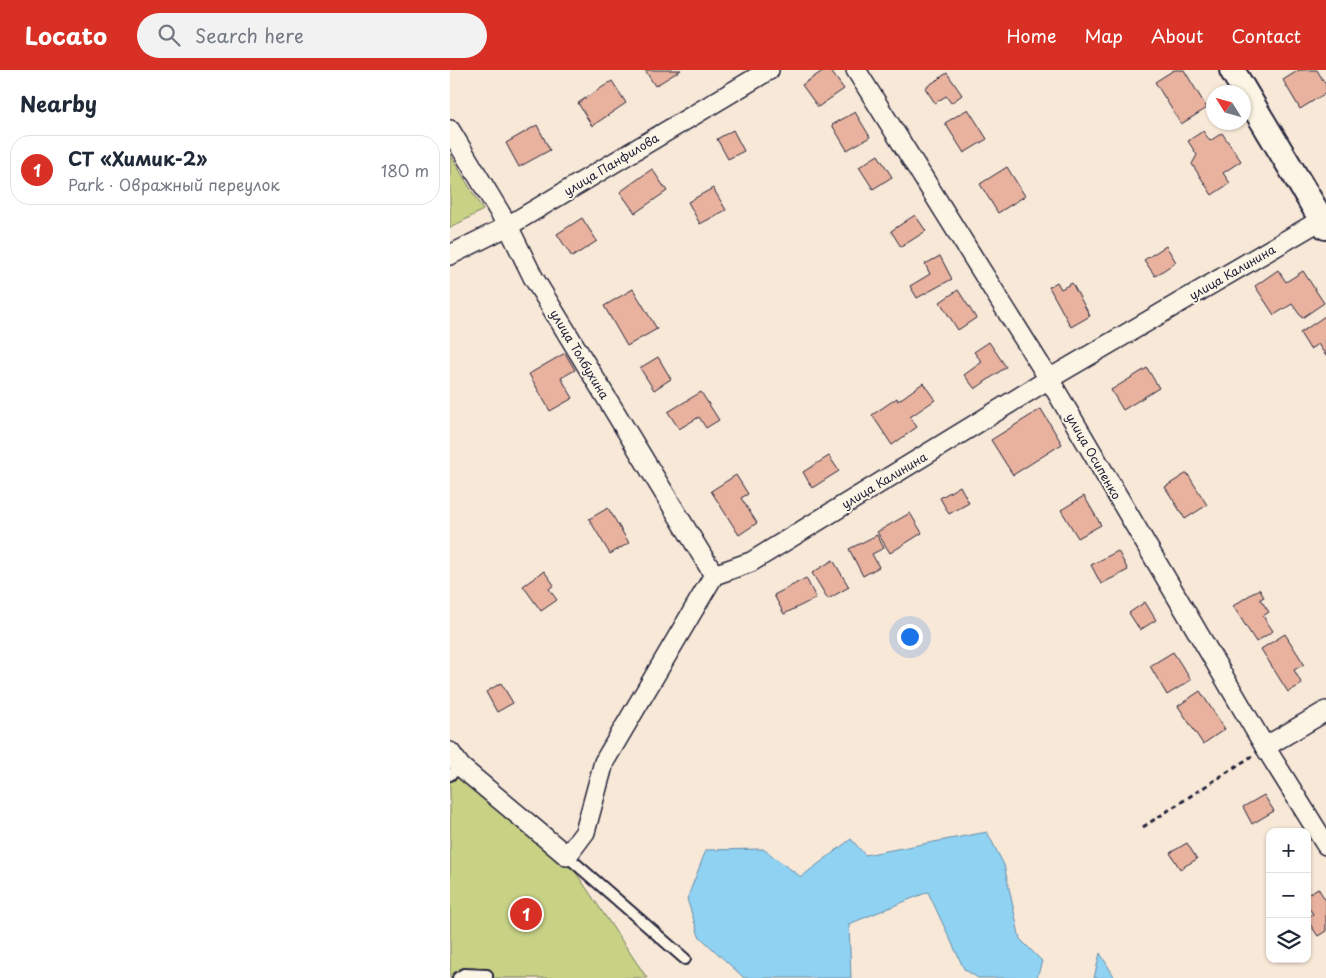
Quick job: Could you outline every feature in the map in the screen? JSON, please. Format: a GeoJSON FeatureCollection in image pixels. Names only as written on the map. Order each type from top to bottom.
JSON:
{"type":"FeatureCollection","features":[{"type":"Feature","properties":{"kind":"street","name":"улица Панфилова"},"geometry":{"type":"LineString","coordinates":[[450,255],[508,226],[769,70]]}},
{"type":"Feature","properties":{"kind":"street","name":"улица Осипенко"},"geometry":{"type":"LineString","coordinates":[[856,70],[1049,379],[1326,846]]}},
{"type":"Feature","properties":{"kind":"street"},"geometry":{"type":"LineString","coordinates":[[1232,70],[1325,221]]}},
{"type":"Feature","properties":{"kind":"street","name":"улица Толбухина"},"geometry":{"type":"LineString","coordinates":[[450,130],[508,226],[533,277],[714,575]]}},
{"type":"Feature","properties":{"kind":"street","name":"улица Калинина"},"geometry":{"type":"LineString","coordinates":[[714,575],[750,562],[1049,379],[1325,221]]}},
{"type":"Feature","properties":{"kind":"street"},"geometry":{"type":"LineString","coordinates":[[450,752],[456,771],[567,856],[585,832],[604,762],[714,575]]}},
{"type":"Feature","properties":{"kind":"street"},"geometry":{"type":"LineString","coordinates":[[1266,747],[1326,711]]}},
{"type":"Feature","properties":{"kind":"lane"},"geometry":{"type":"LineString","coordinates":[[567,856],[685,959]]}},
{"type":"Feature","properties":{"kind":"lane"},"geometry":{"type":"LineString","coordinates":[[458,978],[464,974],[487,976],[487,978]]}},
{"type":"Feature","properties":{"kind":"path"},"geometry":{"type":"LineString","coordinates":[[1143,827],[1266,747]]}},
{"type":"Feature","properties":{"kind":"green space"},"geometry":{"type":"Polygon","coordinates":[[[450,154],[483,210],[450,228],[450,154]]]}},
{"type":"Feature","properties":{"kind":"green space"},"geometry":{"type":"Polygon","coordinates":[[[450,769],[566,858],[647,978],[450,978],[450,769]]]}},
{"type":"Feature","properties":{"kind":"water"},"geometry":{"type":"Polygon","coordinates":[[[987,832],[1004,865],[1020,939],[1042,961],[1037,978],[978,978],[964,969],[928,892],[849,924],[851,978],[744,978],[699,936],[687,899],[706,850],[763,849],[801,877],[851,839],[865,855],[987,832]]]}},
{"type":"Feature","properties":{"kind":"water"},"geometry":{"type":"Polygon","coordinates":[[[1100,953],[1115,978],[1094,978],[1100,953]]]}},
{"type":"Feature","properties":{"kind":"building"},"geometry":{"type":"Polygon","coordinates":[[[645,70],[681,70],[655,86],[645,70]]]}},
{"type":"Feature","properties":{"kind":"building"},"geometry":{"type":"Polygon","coordinates":[[[824,70],[830,70],[844,89],[818,107],[802,85],[824,70]]]}},
{"type":"Feature","properties":{"kind":"building"},"geometry":{"type":"Polygon","coordinates":[[[1174,70],[1184,70],[1206,109],[1181,124],[1155,82],[1174,70]]]}},
{"type":"Feature","properties":{"kind":"building"},"geometry":{"type":"Polygon","coordinates":[[[1299,70],[1317,70],[1326,85],[1326,93],[1300,109],[1283,80],[1299,70]]]}},
{"type":"Feature","properties":{"kind":"building"},"geometry":{"type":"Polygon","coordinates":[[[947,73],[962,95],[951,103],[946,96],[935,103],[925,88],[947,73]]]}},
{"type":"Feature","properties":{"kind":"building"},"geometry":{"type":"Polygon","coordinates":[[[612,81],[626,103],[592,126],[578,103],[612,81]]]}},
{"type":"Feature","properties":{"kind":"building"},"geometry":{"type":"Polygon","coordinates":[[[968,109],[987,139],[964,153],[945,123],[968,109]]]}},
{"type":"Feature","properties":{"kind":"building"},"geometry":{"type":"Polygon","coordinates":[[[855,112],[870,137],[847,150],[832,125],[855,112]]]}},
{"type":"Feature","properties":{"kind":"building"},"geometry":{"type":"Polygon","coordinates":[[[537,125],[550,150],[519,167],[506,143],[537,125]]]}},
{"type":"Feature","properties":{"kind":"building"},"geometry":{"type":"Polygon","coordinates":[[[733,130],[744,151],[728,159],[717,139],[733,130]]]}},
{"type":"Feature","properties":{"kind":"building"},"geometry":{"type":"Polygon","coordinates":[[[1203,131],[1210,141],[1222,133],[1241,161],[1223,173],[1230,183],[1212,195],[1192,164],[1197,155],[1188,141],[1203,131]]]}},
{"type":"Feature","properties":{"kind":"building"},"geometry":{"type":"Polygon","coordinates":[[[878,155],[892,177],[873,189],[859,167],[878,155]]]}},
{"type":"Feature","properties":{"kind":"building"},"geometry":{"type":"Polygon","coordinates":[[[1007,167],[1025,196],[998,213],[980,184],[1007,167]]]}},
{"type":"Feature","properties":{"kind":"building"},"geometry":{"type":"Polygon","coordinates":[[[652,169],[667,191],[635,213],[620,192],[652,169]]]}},
{"type":"Feature","properties":{"kind":"building"},"geometry":{"type":"Polygon","coordinates":[[[713,188],[726,210],[700,224],[688,202],[713,188]]]}},
{"type":"Feature","properties":{"kind":"building"},"geometry":{"type":"Polygon","coordinates":[[[915,215],[926,231],[901,247],[891,231],[915,215]]]}},
{"type":"Feature","properties":{"kind":"building"},"geometry":{"type":"Polygon","coordinates":[[[582,218],[597,241],[572,257],[557,234],[582,218]]]}},
{"type":"Feature","properties":{"kind":"building"},"geometry":{"type":"Polygon","coordinates":[[[1166,246],[1176,262],[1155,276],[1144,260],[1166,246]]]}},
{"type":"Feature","properties":{"kind":"building"},"geometry":{"type":"Polygon","coordinates":[[[940,256],[952,279],[917,298],[910,286],[930,274],[925,264],[940,256]]]}},
{"type":"Feature","properties":{"kind":"building"},"geometry":{"type":"Polygon","coordinates":[[[1278,270],[1286,282],[1303,271],[1324,303],[1302,318],[1292,304],[1274,315],[1255,286],[1278,270]]]}},
{"type":"Feature","properties":{"kind":"building"},"geometry":{"type":"Polygon","coordinates":[[[1057,282],[1061,289],[1072,283],[1090,316],[1071,327],[1049,287],[1057,282]]]}},
{"type":"Feature","properties":{"kind":"building"},"geometry":{"type":"Polygon","coordinates":[[[633,289],[657,329],[627,346],[604,306],[633,289]]]}},
{"type":"Feature","properties":{"kind":"building"},"geometry":{"type":"Polygon","coordinates":[[[958,290],[976,318],[958,330],[940,302],[958,290]]]}},
{"type":"Feature","properties":{"kind":"building"},"geometry":{"type":"Polygon","coordinates":[[[1325,316],[1326,356],[1318,344],[1310,349],[1300,333],[1325,316]]]}},
{"type":"Feature","properties":{"kind":"building"},"geometry":{"type":"Polygon","coordinates":[[[989,342],[1006,367],[975,389],[964,375],[982,362],[974,352],[989,342]]]}},
{"type":"Feature","properties":{"kind":"building"},"geometry":{"type":"Polygon","coordinates":[[[565,353],[575,370],[561,378],[573,398],[550,411],[529,374],[565,353]]]}},
{"type":"Feature","properties":{"kind":"building"},"geometry":{"type":"Polygon","coordinates":[[[658,357],[671,379],[654,390],[640,368],[658,357]]]}},
{"type":"Feature","properties":{"kind":"building"},"geometry":{"type":"Polygon","coordinates":[[[1147,368],[1159,388],[1123,410],[1111,390],[1147,368]]]}},
{"type":"Feature","properties":{"kind":"building"},"geometry":{"type":"Polygon","coordinates":[[[923,383],[935,400],[910,417],[917,427],[892,445],[872,415],[897,398],[898,401],[923,383]]]}},
{"type":"Feature","properties":{"kind":"building"},"geometry":{"type":"Polygon","coordinates":[[[701,392],[719,420],[706,428],[699,417],[679,429],[668,412],[701,392]]]}},
{"type":"Feature","properties":{"kind":"building"},"geometry":{"type":"Polygon","coordinates":[[[1041,409],[1062,444],[1013,475],[991,440],[1041,409]]]}},
{"type":"Feature","properties":{"kind":"building"},"geometry":{"type":"Polygon","coordinates":[[[829,456],[839,471],[812,488],[803,472],[829,456]]]}},
{"type":"Feature","properties":{"kind":"building"},"geometry":{"type":"Polygon","coordinates":[[[1187,473],[1207,505],[1185,519],[1165,487],[1187,473]]]}},
{"type":"Feature","properties":{"kind":"building"},"geometry":{"type":"Polygon","coordinates":[[[736,475],[748,494],[741,498],[757,523],[739,535],[711,491],[736,475]]]}},
{"type":"Feature","properties":{"kind":"building"},"geometry":{"type":"Polygon","coordinates":[[[960,486],[969,503],[949,514],[940,498],[960,486]]]}},
{"type":"Feature","properties":{"kind":"building"},"geometry":{"type":"Polygon","coordinates":[[[1084,496],[1101,525],[1078,538],[1061,510],[1084,496]]]}},
{"type":"Feature","properties":{"kind":"building"},"geometry":{"type":"Polygon","coordinates":[[[608,508],[629,543],[610,554],[589,519],[608,508]]]}},
{"type":"Feature","properties":{"kind":"building"},"geometry":{"type":"Polygon","coordinates":[[[910,513],[922,533],[890,553],[877,532],[910,513]]]}},
{"type":"Feature","properties":{"kind":"building"},"geometry":{"type":"Polygon","coordinates":[[[877,535],[884,548],[872,554],[879,567],[863,576],[849,549],[877,535]]]}},
{"type":"Feature","properties":{"kind":"building"},"geometry":{"type":"Polygon","coordinates":[[[1118,551],[1128,570],[1101,584],[1091,565],[1118,551]]]}},
{"type":"Feature","properties":{"kind":"building"},"geometry":{"type":"Polygon","coordinates":[[[833,560],[849,587],[828,599],[812,573],[833,560]]]}},
{"type":"Feature","properties":{"kind":"building"},"geometry":{"type":"Polygon","coordinates":[[[544,571],[554,585],[549,589],[557,600],[541,611],[523,586],[544,571]]]}},
{"type":"Feature","properties":{"kind":"building"},"geometry":{"type":"Polygon","coordinates":[[[806,578],[816,598],[784,614],[774,595],[806,578]]]}},
{"type":"Feature","properties":{"kind":"building"},"geometry":{"type":"Polygon","coordinates":[[[1259,589],[1264,597],[1260,599],[1269,612],[1263,616],[1273,631],[1256,642],[1233,606],[1259,589]]]}},
{"type":"Feature","properties":{"kind":"building"},"geometry":{"type":"Polygon","coordinates":[[[1145,602],[1156,620],[1140,630],[1129,613],[1145,602]]]}},
{"type":"Feature","properties":{"kind":"building"},"geometry":{"type":"Polygon","coordinates":[[[1285,634],[1304,664],[1294,670],[1302,684],[1288,692],[1261,649],[1285,634]]]}},
{"type":"Feature","properties":{"kind":"building"},"geometry":{"type":"Polygon","coordinates":[[[1173,652],[1191,680],[1167,695],[1150,666],[1173,652]]]}},
{"type":"Feature","properties":{"kind":"building"},"geometry":{"type":"Polygon","coordinates":[[[501,683],[513,703],[497,712],[486,692],[501,683]]]}},
{"type":"Feature","properties":{"kind":"building"},"geometry":{"type":"Polygon","coordinates":[[[1200,691],[1225,729],[1203,744],[1178,706],[1200,691]]]}},
{"type":"Feature","properties":{"kind":"building"},"geometry":{"type":"Polygon","coordinates":[[[1264,795],[1274,811],[1252,824],[1243,807],[1264,795]]]}},
{"type":"Feature","properties":{"kind":"building"},"geometry":{"type":"Polygon","coordinates":[[[1187,843],[1197,859],[1180,869],[1170,853],[1187,843]]]}},
{"type":"Feature","properties":{"kind":"building"},"geometry":{"type":"Polygon","coordinates":[[[1318,888],[1326,901],[1326,931],[1318,936],[1311,926],[1311,915],[1313,914],[1311,911],[1311,892],[1318,888]]]}},
{"type":"Feature","properties":{"kind":"place","name":"СТ «Химик-2»"},"geometry":{"type":"Point","coordinates":[526,914]}}]}
